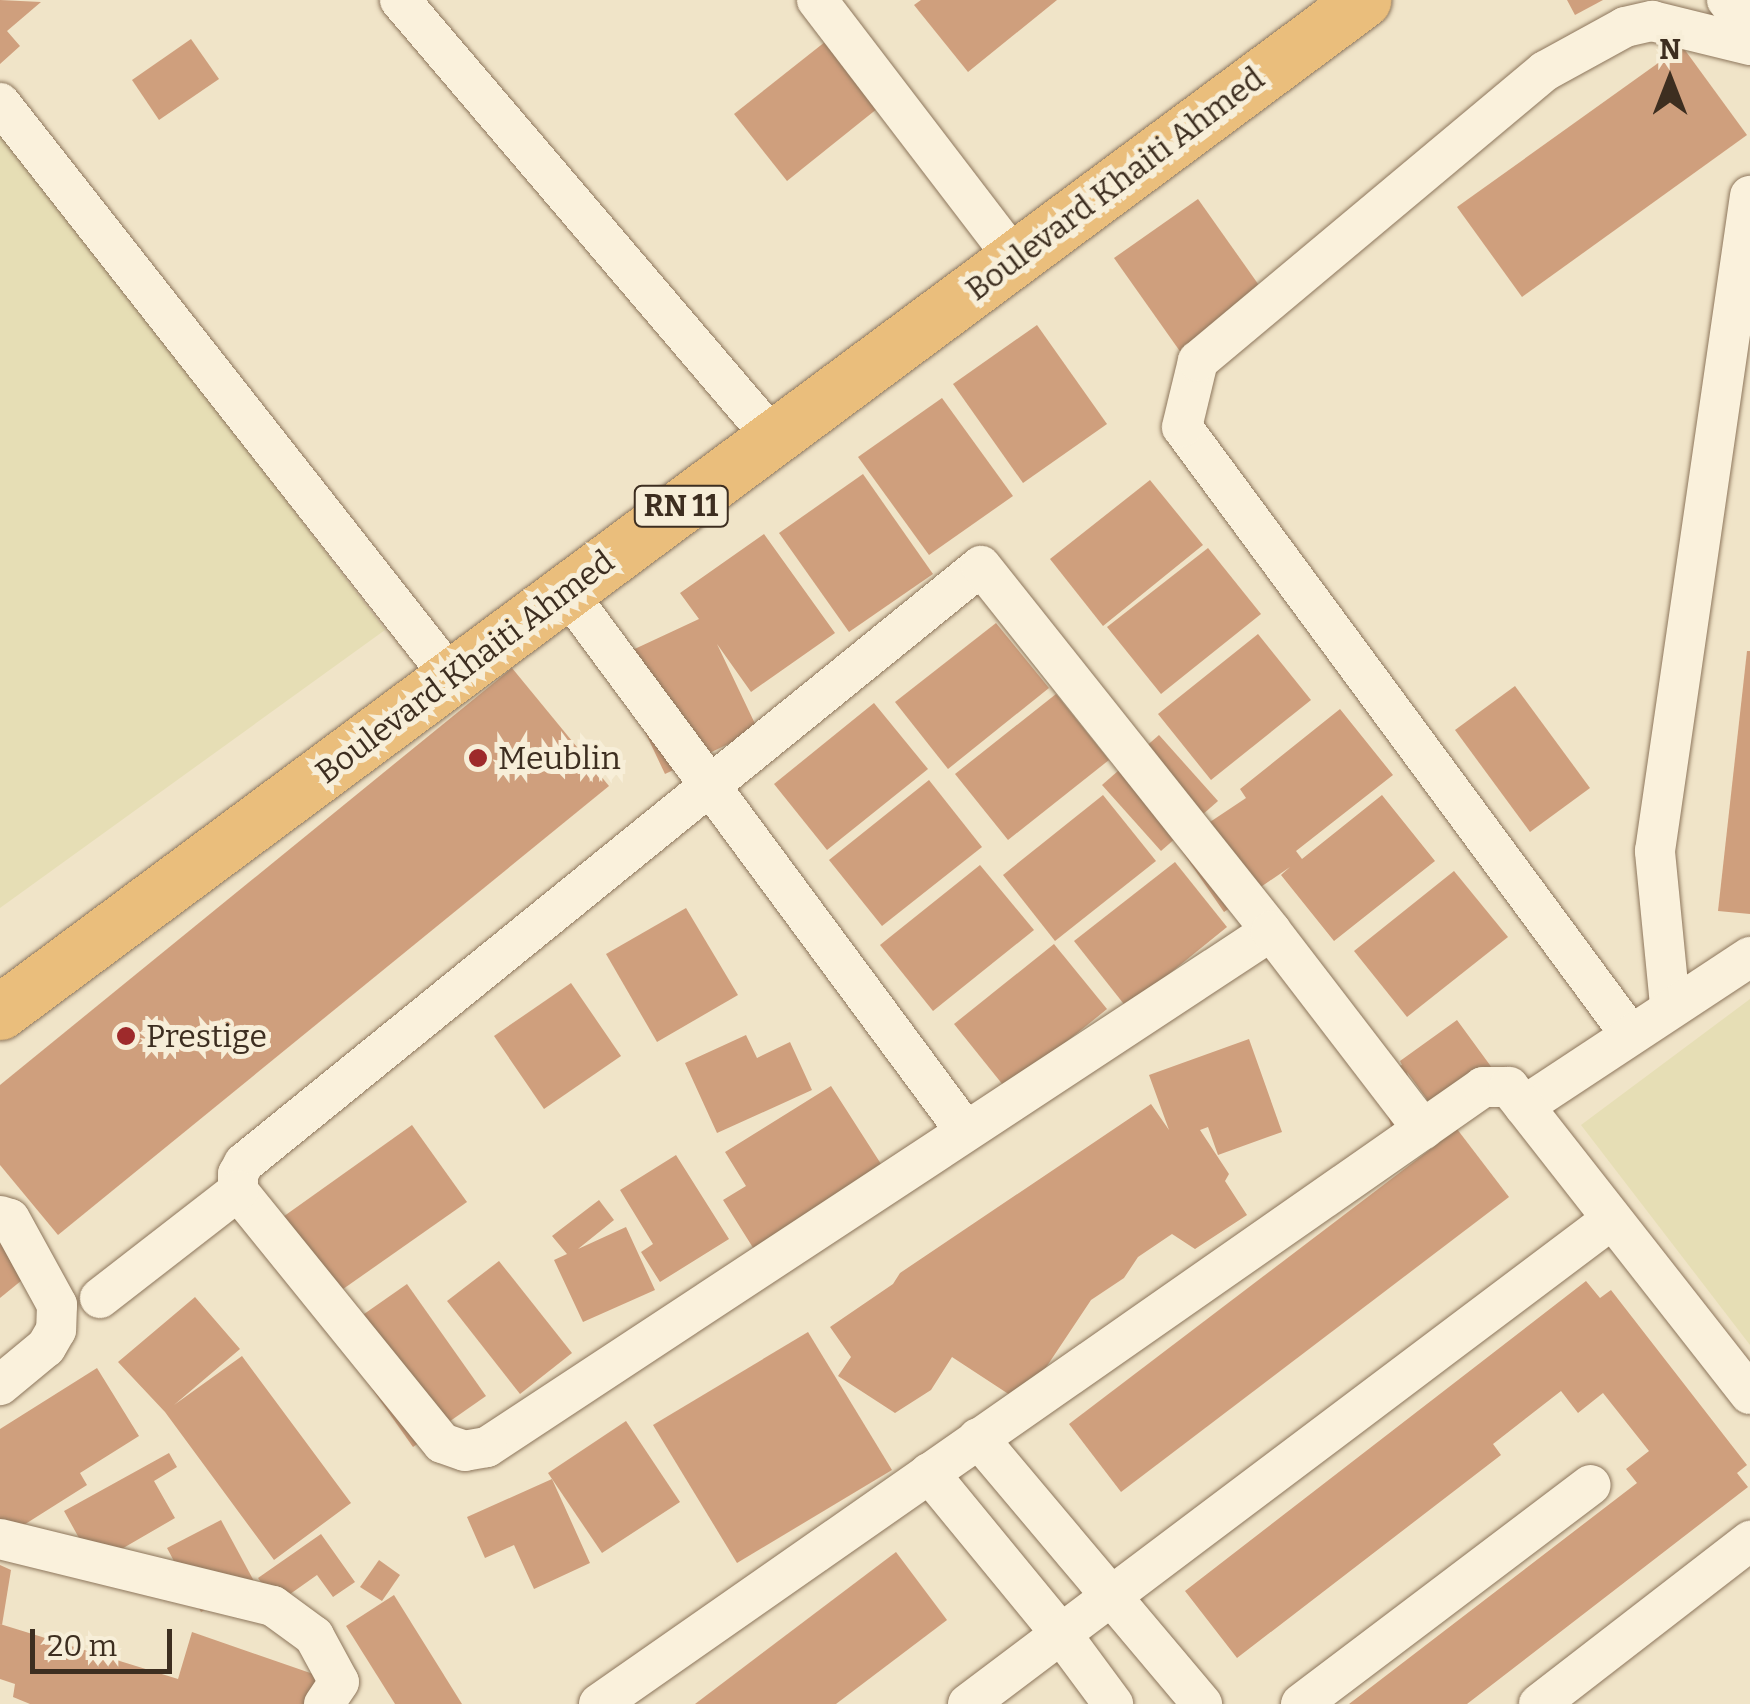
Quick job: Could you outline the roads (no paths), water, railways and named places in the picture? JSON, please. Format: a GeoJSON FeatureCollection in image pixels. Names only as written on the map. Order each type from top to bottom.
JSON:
{"type":"FeatureCollection","features":[{"type":"Feature","properties":{"kind":"highway","name":"Boulevard Khaiti Ahmed"},"geometry":{"type":"LineString","coordinates":[[0,1012],[1363,0]]}},
{"type":"Feature","properties":{"kind":"street"},"geometry":{"type":"LineString","coordinates":[[400,0],[772,438]]}},
{"type":"Feature","properties":{"kind":"street"},"geometry":{"type":"LineString","coordinates":[[817,0],[1015,259]]}},
{"type":"Feature","properties":{"kind":"street"},"geometry":{"type":"LineString","coordinates":[[1630,1034],[1182,427],[1198,361],[1545,71],[1624,27],[1652,21],[1744,20]]}},
{"type":"Feature","properties":{"kind":"street"},"geometry":{"type":"LineString","coordinates":[[0,104],[451,677]]}},
{"type":"Feature","properties":{"kind":"street"},"geometry":{"type":"LineString","coordinates":[[1670,1006],[1655,851],[1750,196]]}},
{"type":"Feature","properties":{"kind":"street"},"geometry":{"type":"LineString","coordinates":[[1271,931],[964,1129],[487,1448],[464,1452],[442,1444],[238,1191],[238,1174],[244,1163],[981,566],[1271,931],[1423,1128]]}},
{"type":"Feature","properties":{"kind":"street"},"geometry":{"type":"LineString","coordinates":[[566,591],[964,1129]]}},
{"type":"Feature","properties":{"kind":"street"},"geometry":{"type":"LineString","coordinates":[[1524,1106],[1670,1006],[1750,957]]}},
{"type":"Feature","properties":{"kind":"street"},"geometry":{"type":"LineString","coordinates":[[599,1704],[1423,1128],[1494,1084],[1509,1087],[1750,1394]]}},
{"type":"Feature","properties":{"kind":"street"},"geometry":{"type":"LineString","coordinates":[[100,1298],[238,1191]]}},
{"type":"Feature","properties":{"kind":"street"},"geometry":{"type":"LineString","coordinates":[[0,1216],[10,1218],[57,1304],[56,1330],[46,1347],[0,1385]]}},
{"type":"Feature","properties":{"kind":"street"},"geometry":{"type":"LineString","coordinates":[[968,1704],[1612,1218]]}},
{"type":"Feature","properties":{"kind":"street"},"geometry":{"type":"LineString","coordinates":[[978,1438],[1202,1704]]}},
{"type":"Feature","properties":{"kind":"street"},"geometry":{"type":"LineString","coordinates":[[929,1473],[1062,1634],[1113,1704]]}},
{"type":"Feature","properties":{"kind":"street"},"geometry":{"type":"LineString","coordinates":[[1301,1704],[1591,1484]]}},
{"type":"Feature","properties":{"kind":"street"},"geometry":{"type":"LineString","coordinates":[[0,1539],[273,1606],[314,1636],[339,1682],[324,1704]]}},
{"type":"Feature","properties":{"kind":"street"},"geometry":{"type":"LineString","coordinates":[[1539,1704],[1750,1541]]}},
{"type":"Feature","properties":{"kind":"place","name":"Meublin"},"geometry":{"type":"Point","coordinates":[478,758]}},
{"type":"Feature","properties":{"kind":"place","name":"Prestige"},"geometry":{"type":"Point","coordinates":[126,1036]}}]}
